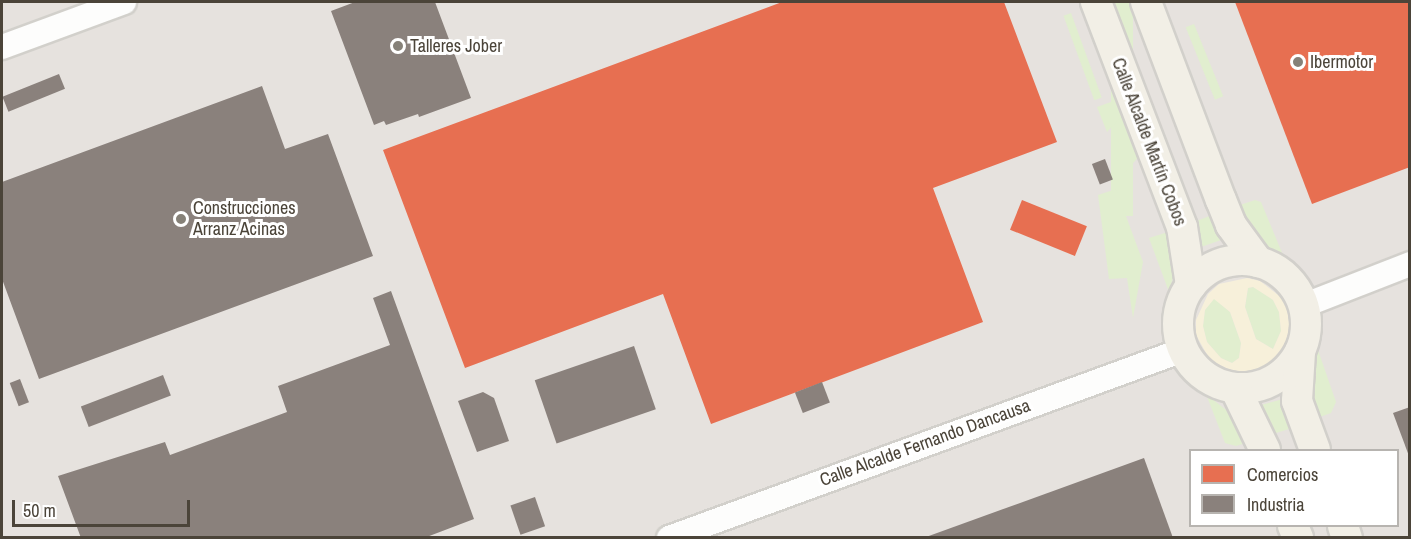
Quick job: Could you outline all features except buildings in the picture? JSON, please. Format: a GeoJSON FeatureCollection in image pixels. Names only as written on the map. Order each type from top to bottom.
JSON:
{"type":"FeatureCollection","features":[{"type":"Feature","properties":{"kind":"main road","name":"Calle Alcalde Martín Cobos"},"geometry":{"type":"LineString","coordinates":[[1096,2],[1182,227],[1191,285]]}},
{"type":"Feature","properties":{"kind":"main road"},"geometry":{"type":"LineString","coordinates":[[1146,2],[1231,225],[1258,262]]}},
{"type":"Feature","properties":{"kind":"main road"},"geometry":{"type":"LineString","coordinates":[[1300,352],[1288,368],[1273,380],[1254,387],[1234,388],[1204,376],[1183,350],[1178,316],[1191,285],[1221,263],[1239,259],[1258,262],[1288,279],[1305,305],[1306,324],[1300,352],[1297,401],[1315,449]]}},
{"type":"Feature","properties":{"kind":"main road"},"geometry":{"type":"LineString","coordinates":[[1234,388],[1264,449]]}},
{"type":"Feature","properties":{"kind":"street"},"geometry":{"type":"LineString","coordinates":[[2,47],[124,2]]}},
{"type":"Feature","properties":{"kind":"street"},"geometry":{"type":"LineString","coordinates":[[1305,305],[1410,264]]}},
{"type":"Feature","properties":{"kind":"street","name":"Calle Alcalde Fernando Dancausa"},"geometry":{"type":"LineString","coordinates":[[669,537],[1183,350]]}},
{"type":"Feature","properties":{"kind":"shaded area"},"geometry":{"type":"Polygon","coordinates":[[[2,2],[1409,2],[1409,537],[2,537],[2,2]]]}},
{"type":"Feature","properties":{"kind":"green space"},"geometry":{"type":"Polygon","coordinates":[[[1111,2],[1133,2],[1133,216],[1111,216],[1111,2]]]}},
{"type":"Feature","properties":{"kind":"green space"},"geometry":{"type":"Polygon","coordinates":[[[1071,13],[1102,98],[1094,100],[1063,16],[1071,13]]]}},
{"type":"Feature","properties":{"kind":"green space"},"geometry":{"type":"Polygon","coordinates":[[[1194,24],[1223,96],[1215,100],[1186,27],[1194,24]]]}},
{"type":"Feature","properties":{"kind":"green space"},"geometry":{"type":"Polygon","coordinates":[[[1122,98],[1124,114],[1107,132],[1097,107],[1122,98]]]}},
{"type":"Feature","properties":{"kind":"green space"},"geometry":{"type":"Polygon","coordinates":[[[1134,145],[1140,155],[1123,175],[1114,150],[1134,145]]]}},
{"type":"Feature","properties":{"kind":"green space"},"geometry":{"type":"Polygon","coordinates":[[[1116,189],[1143,262],[1133,318],[1127,278],[1109,279],[1098,195],[1116,189]]]}},
{"type":"Feature","properties":{"kind":"green space"},"geometry":{"type":"Polygon","coordinates":[[[1255,200],[1261,202],[1285,260],[1259,240],[1237,206],[1255,200]]]}},
{"type":"Feature","properties":{"kind":"green space"},"geometry":{"type":"Polygon","coordinates":[[[1212,215],[1224,239],[1201,247],[1194,222],[1212,215]]]}},
{"type":"Feature","properties":{"kind":"green space"},"geometry":{"type":"Polygon","coordinates":[[[1168,232],[1174,274],[1169,292],[1149,238],[1168,232]]]}},
{"type":"Feature","properties":{"kind":"green space"},"geometry":{"type":"Polygon","coordinates":[[[1254,287],[1273,300],[1279,312],[1281,331],[1273,349],[1256,339],[1245,307],[1248,288],[1254,287]]]}},
{"type":"Feature","properties":{"kind":"green space"},"geometry":{"type":"Polygon","coordinates":[[[1214,298],[1230,312],[1241,343],[1239,358],[1232,363],[1221,358],[1207,342],[1203,326],[1205,310],[1214,298]]]}},
{"type":"Feature","properties":{"kind":"green space"},"geometry":{"type":"Polygon","coordinates":[[[1318,350],[1336,402],[1331,413],[1317,418],[1310,399],[1313,363],[1318,350]]]}},
{"type":"Feature","properties":{"kind":"green space"},"geometry":{"type":"Polygon","coordinates":[[[1206,394],[1235,417],[1249,442],[1236,446],[1225,443],[1206,394]]]}},
{"type":"Feature","properties":{"kind":"green space"},"geometry":{"type":"Polygon","coordinates":[[[1283,399],[1292,428],[1273,434],[1261,405],[1283,399]]]}},
{"type":"Feature","properties":{"kind":"sand"},"geometry":{"type":"Polygon","coordinates":[[[1247,278],[1260,281],[1282,298],[1288,310],[1290,337],[1284,350],[1264,369],[1236,373],[1210,360],[1196,335],[1196,320],[1208,294],[1219,284],[1247,278]],[[1253,287],[1248,288],[1245,307],[1256,339],[1273,349],[1281,331],[1279,312],[1273,300],[1253,287]],[[1214,299],[1205,310],[1203,326],[1207,342],[1221,358],[1232,363],[1239,358],[1241,343],[1230,312],[1214,299]]]}},
{"type":"Feature","properties":{"kind":"place","name":"Talleres Jober"},"geometry":{"type":"Point","coordinates":[398,46]}},
{"type":"Feature","properties":{"kind":"place","name":"Ibermotor"},"geometry":{"type":"Point","coordinates":[1298,62]}},
{"type":"Feature","properties":{"kind":"place","name":"Construcciones Arranz Acinas"},"geometry":{"type":"Point","coordinates":[181,219]}}]}
